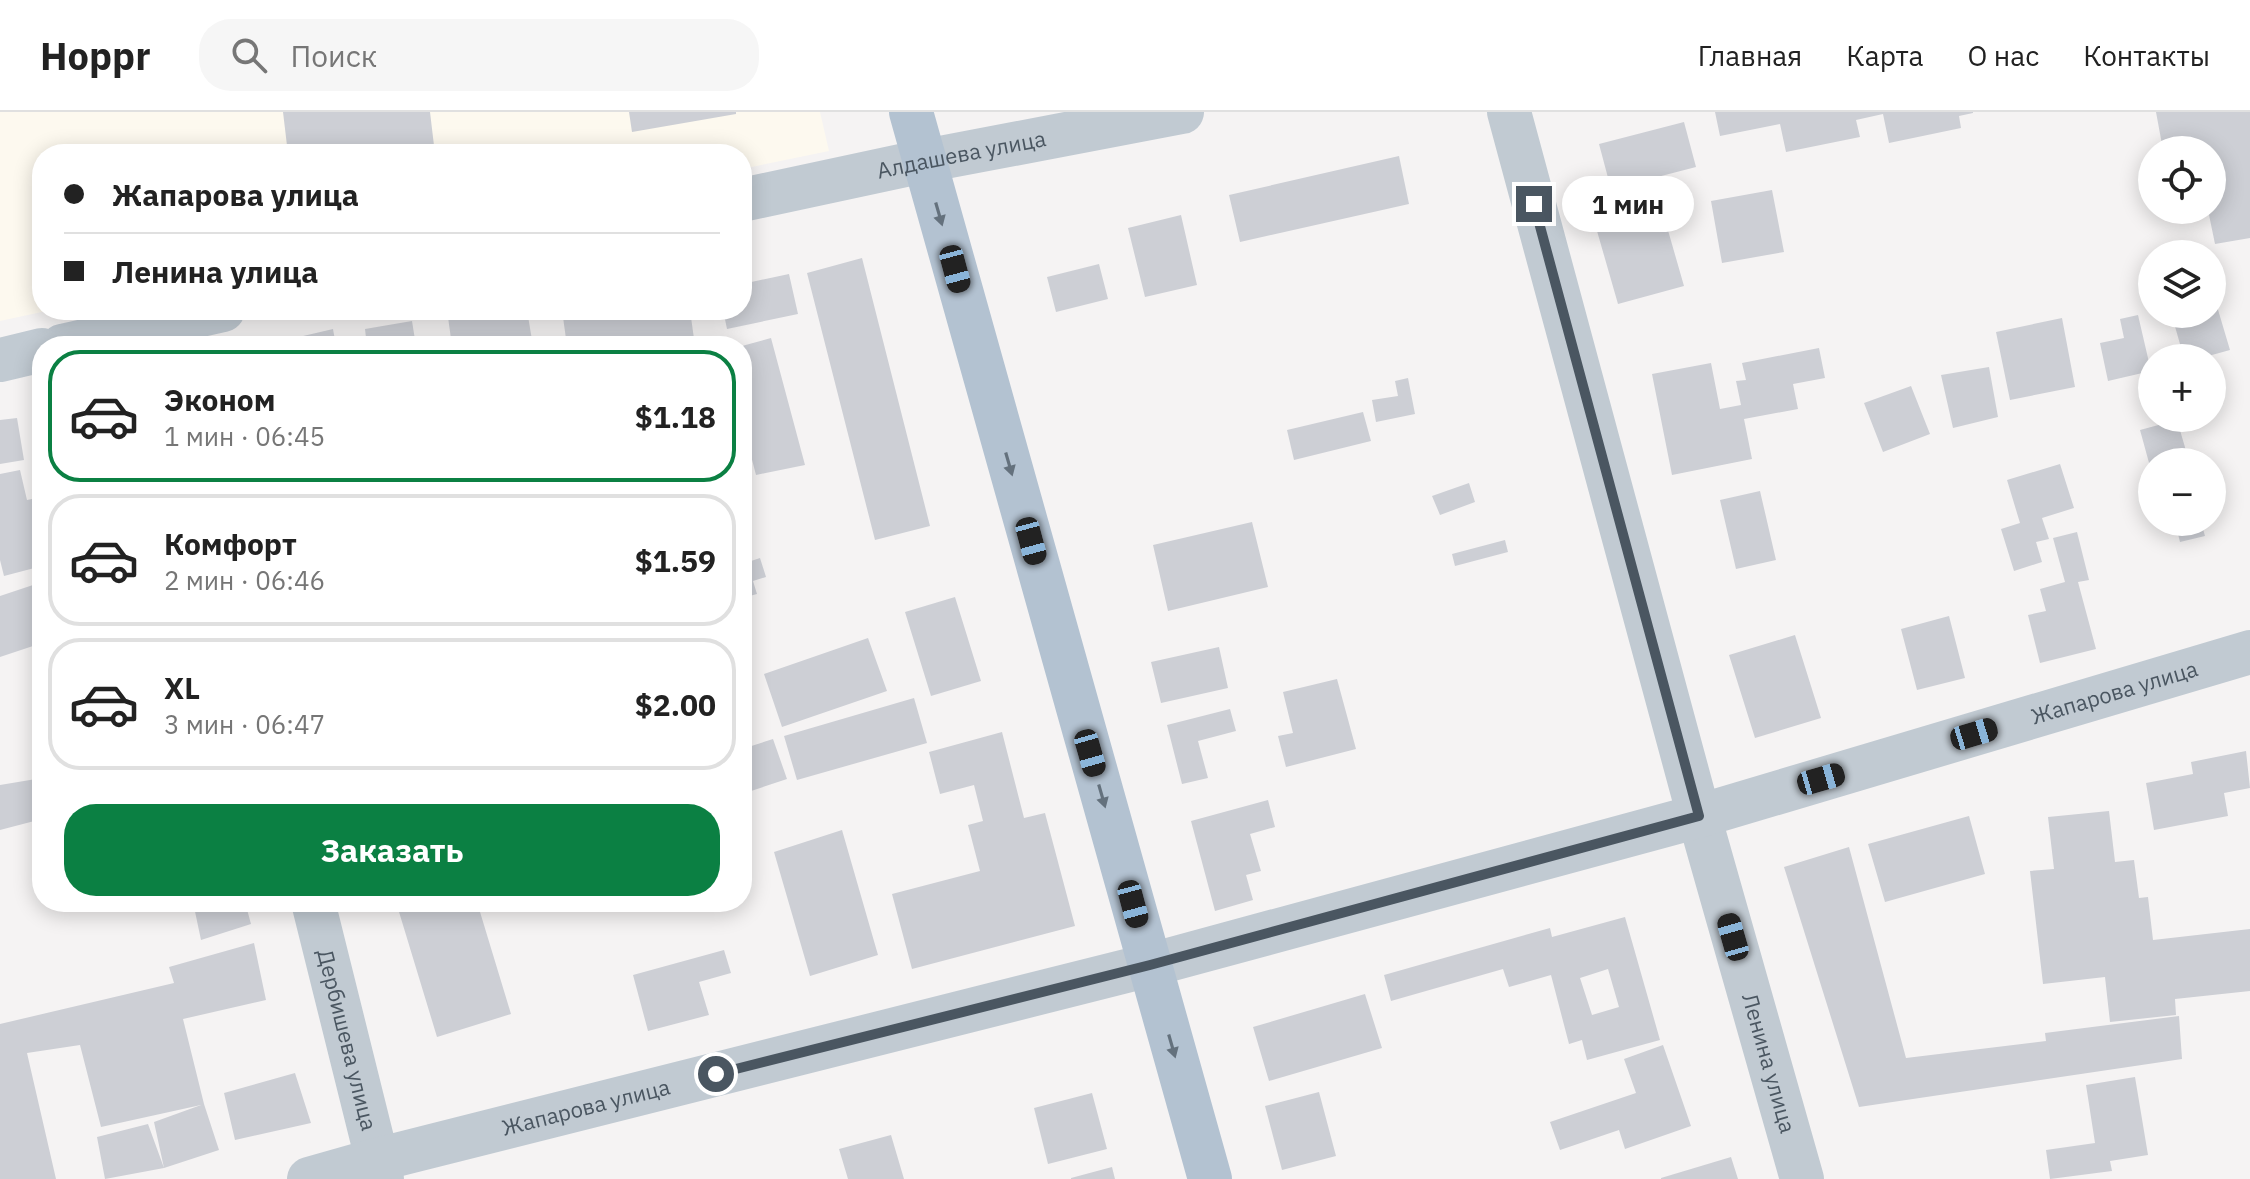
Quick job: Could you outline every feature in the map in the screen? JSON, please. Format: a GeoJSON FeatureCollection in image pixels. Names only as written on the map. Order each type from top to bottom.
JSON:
{"type":"FeatureCollection","features":[{"type":"Feature","properties":{"kind":"main road"},"geometry":{"type":"LineString","coordinates":[[911,112],[1210,1179]]}},
{"type":"Feature","properties":{"kind":"street","name":"Алдашева улица"},"geometry":{"type":"LineString","coordinates":[[752,198],[924,161],[1182,112]]}},
{"type":"Feature","properties":{"kind":"street","name":"Ленина улица"},"geometry":{"type":"LineString","coordinates":[[1509,112],[1699,816],[1802,1179]]}},
{"type":"Feature","properties":{"kind":"street"},"geometry":{"type":"LineString","coordinates":[[150,336],[176,333],[203,320]]}},
{"type":"Feature","properties":{"kind":"street"},"geometry":{"type":"LineString","coordinates":[[0,360],[32,352]]}},
{"type":"Feature","properties":{"kind":"street","name":"Жапарова улица"},"geometry":{"type":"LineString","coordinates":[[309,1179],[379,1169],[1699,816],[2250,652]]}},
{"type":"Feature","properties":{"kind":"street","name":"Дербишева улица"},"geometry":{"type":"LineString","coordinates":[[315,912],[379,1169]]}},
{"type":"Feature","properties":{"kind":"shaded area"},"geometry":{"type":"Polygon","coordinates":[[[0,112],[820,112],[829,151],[752,167],[752,144],[32,144],[32,314],[0,321],[0,112]]]}},
{"type":"Feature","properties":{"kind":"building"},"geometry":{"type":"Polygon","coordinates":[[[283,112],[430,112],[434,144],[287,144],[283,112]]]}},
{"type":"Feature","properties":{"kind":"building"},"geometry":{"type":"Polygon","coordinates":[[[629,112],[736,112],[736,114],[632,132],[629,112]]]}},
{"type":"Feature","properties":{"kind":"building"},"geometry":{"type":"Polygon","coordinates":[[[1715,112],[1973,113],[1959,116],[1961,128],[1889,143],[1883,114],[1856,120],[1860,137],[1786,152],[1780,124],[1720,136],[1715,112]]]}},
{"type":"Feature","properties":{"kind":"building"},"geometry":{"type":"Polygon","coordinates":[[[2156,112],[2250,112],[2250,238],[2226,242],[2214,240],[2211,224],[2226,224],[2226,136],[2160,136],[2156,112]]]}},
{"type":"Feature","properties":{"kind":"building"},"geometry":{"type":"Polygon","coordinates":[[[1684,122],[1696,167],[1611,189],[1599,144],[1684,122]]]}},
{"type":"Feature","properties":{"kind":"building"},"geometry":{"type":"Polygon","coordinates":[[[1399,156],[1409,204],[1240,242],[1229,195],[1399,156]]]}},
{"type":"Feature","properties":{"kind":"building"},"geometry":{"type":"Polygon","coordinates":[[[1772,190],[1784,252],[1722,263],[1711,201],[1772,190]]]}},
{"type":"Feature","properties":{"kind":"building"},"geometry":{"type":"Polygon","coordinates":[[[1661,206],[1684,286],[1618,304],[1595,224],[1661,206]]]}},
{"type":"Feature","properties":{"kind":"building"},"geometry":{"type":"Polygon","coordinates":[[[1181,215],[1197,285],[1145,297],[1128,228],[1181,215]]]}},
{"type":"Feature","properties":{"kind":"building"},"geometry":{"type":"Polygon","coordinates":[[[862,258],[930,526],[875,540],[807,273],[862,258]]]}},
{"type":"Feature","properties":{"kind":"building"},"geometry":{"type":"Polygon","coordinates":[[[1099,264],[1108,299],[1056,312],[1047,277],[1099,264]]]}},
{"type":"Feature","properties":{"kind":"building"},"geometry":{"type":"Polygon","coordinates":[[[789,274],[798,314],[727,329],[725,320],[752,320],[752,282],[789,274]]]}},
{"type":"Feature","properties":{"kind":"building"},"geometry":{"type":"Polygon","coordinates":[[[2138,315],[2138,328],[2141,328],[2145,344],[2138,344],[2138,374],[2108,381],[2100,343],[2124,338],[2120,319],[2138,315]]]}},
{"type":"Feature","properties":{"kind":"building"},"geometry":{"type":"Polygon","coordinates":[[[2062,318],[2075,387],[2010,400],[1996,332],[2062,318]]]}},
{"type":"Feature","properties":{"kind":"building"},"geometry":{"type":"Polygon","coordinates":[[[448,320],[529,320],[531,336],[451,336],[448,320]]]}},
{"type":"Feature","properties":{"kind":"building"},"geometry":{"type":"Polygon","coordinates":[[[563,320],[691,320],[694,336],[566,336],[563,320]]]}},
{"type":"Feature","properties":{"kind":"building"},"geometry":{"type":"Polygon","coordinates":[[[412,321],[414,336],[366,336],[365,329],[412,321]]]}},
{"type":"Feature","properties":{"kind":"building"},"geometry":{"type":"Polygon","coordinates":[[[2175,328],[2223,328],[2230,350],[2226,351],[2226,344],[2180,344],[2175,328]]]}},
{"type":"Feature","properties":{"kind":"building"},"geometry":{"type":"Polygon","coordinates":[[[333,329],[334,336],[303,336],[333,329]]]}},
{"type":"Feature","properties":{"kind":"building"},"geometry":{"type":"Polygon","coordinates":[[[771,338],[805,465],[756,475],[752,460],[752,343],[771,338]]]}},
{"type":"Feature","properties":{"kind":"building"},"geometry":{"type":"Polygon","coordinates":[[[1819,348],[1825,378],[1793,384],[1798,409],[1744,419],[1752,459],[1672,475],[1652,374],[1711,363],[1720,409],[1741,405],[1736,381],[1746,380],[1742,363],[1819,348]]]}},
{"type":"Feature","properties":{"kind":"building"},"geometry":{"type":"Polygon","coordinates":[[[1989,367],[1998,417],[1953,428],[1941,375],[1989,367]]]}},
{"type":"Feature","properties":{"kind":"building"},"geometry":{"type":"Polygon","coordinates":[[[1408,378],[1415,414],[1376,422],[1372,400],[1398,396],[1395,381],[1408,378]]]}},
{"type":"Feature","properties":{"kind":"building"},"geometry":{"type":"Polygon","coordinates":[[[1911,386],[1930,434],[1883,452],[1864,403],[1911,386]]]}},
{"type":"Feature","properties":{"kind":"building"},"geometry":{"type":"Polygon","coordinates":[[[1363,412],[1371,441],[1294,460],[1287,430],[1363,412]]]}},
{"type":"Feature","properties":{"kind":"building"},"geometry":{"type":"Polygon","coordinates":[[[17,418],[24,460],[0,464],[0,420],[17,418]]]}},
{"type":"Feature","properties":{"kind":"building"},"geometry":{"type":"Polygon","coordinates":[[[2141,432],[2181,432],[2185,448],[2145,448],[2141,432]]]}},
{"type":"Feature","properties":{"kind":"building"},"geometry":{"type":"Polygon","coordinates":[[[2060,464],[2074,508],[2042,518],[2049,539],[2036,542],[2042,562],[2014,571],[2001,529],[2020,523],[2007,480],[2060,464]]]}},
{"type":"Feature","properties":{"kind":"building"},"geometry":{"type":"Polygon","coordinates":[[[20,470],[27,500],[32,499],[32,569],[4,576],[0,560],[0,474],[20,470]]]}},
{"type":"Feature","properties":{"kind":"building"},"geometry":{"type":"Polygon","coordinates":[[[1469,483],[1475,502],[1440,515],[1432,496],[1469,483]]]}},
{"type":"Feature","properties":{"kind":"building"},"geometry":{"type":"Polygon","coordinates":[[[1760,491],[1776,560],[1736,569],[1720,500],[1760,491]]]}},
{"type":"Feature","properties":{"kind":"building"},"geometry":{"type":"Polygon","coordinates":[[[1252,522],[1268,587],[1168,611],[1153,545],[1252,522]]]}},
{"type":"Feature","properties":{"kind":"building"},"geometry":{"type":"Polygon","coordinates":[[[2077,532],[2089,580],[2078,582],[2096,649],[2040,663],[2028,615],[2046,611],[2040,589],[2065,582],[2053,538],[2077,532]]]}},
{"type":"Feature","properties":{"kind":"building"},"geometry":{"type":"Polygon","coordinates":[[[2178,536],[2205,536],[2180,542],[2178,536]]]}},
{"type":"Feature","properties":{"kind":"building"},"geometry":{"type":"Polygon","coordinates":[[[1505,540],[1508,552],[1455,566],[1452,554],[1505,540]]]}},
{"type":"Feature","properties":{"kind":"building"},"geometry":{"type":"Polygon","coordinates":[[[760,558],[766,577],[753,581],[757,594],[752,595],[752,561],[760,558]]]}},
{"type":"Feature","properties":{"kind":"building"},"geometry":{"type":"Polygon","coordinates":[[[32,585],[32,646],[0,657],[0,596],[32,585]]]}},
{"type":"Feature","properties":{"kind":"building"},"geometry":{"type":"Polygon","coordinates":[[[955,597],[981,681],[931,696],[905,612],[955,597]]]}},
{"type":"Feature","properties":{"kind":"building"},"geometry":{"type":"Polygon","coordinates":[[[1949,616],[1965,678],[1917,690],[1901,629],[1949,616]]]}},
{"type":"Feature","properties":{"kind":"building"},"geometry":{"type":"Polygon","coordinates":[[[1795,635],[1821,718],[1755,738],[1729,655],[1795,635]]]}},
{"type":"Feature","properties":{"kind":"building"},"geometry":{"type":"Polygon","coordinates":[[[868,638],[887,691],[782,727],[764,674],[868,638]]]}},
{"type":"Feature","properties":{"kind":"building"},"geometry":{"type":"Polygon","coordinates":[[[1219,647],[1228,688],[1161,703],[1151,662],[1219,647]]]}},
{"type":"Feature","properties":{"kind":"building"},"geometry":{"type":"Polygon","coordinates":[[[1337,679],[1356,749],[1286,767],[1278,736],[1293,733],[1283,692],[1337,679]]]}},
{"type":"Feature","properties":{"kind":"building"},"geometry":{"type":"Polygon","coordinates":[[[914,698],[927,743],[797,780],[784,736],[914,698]]]}},
{"type":"Feature","properties":{"kind":"building"},"geometry":{"type":"Polygon","coordinates":[[[1230,709],[1236,731],[1198,741],[1208,778],[1182,784],[1167,725],[1230,709]]]}},
{"type":"Feature","properties":{"kind":"building"},"geometry":{"type":"Polygon","coordinates":[[[1002,732],[1024,818],[1045,813],[1075,926],[912,969],[892,894],[980,871],[968,825],[983,821],[974,785],[940,794],[929,752],[1002,732]]]}},
{"type":"Feature","properties":{"kind":"building"},"geometry":{"type":"Polygon","coordinates":[[[773,739],[787,779],[752,791],[752,746],[773,739]]]}},
{"type":"Feature","properties":{"kind":"building"},"geometry":{"type":"Polygon","coordinates":[[[2246,751],[2250,788],[2224,793],[2228,816],[2154,830],[2146,783],[2193,774],[2191,762],[2246,751]]]}},
{"type":"Feature","properties":{"kind":"building"},"geometry":{"type":"Polygon","coordinates":[[[32,780],[32,822],[0,830],[0,785],[32,780]]]}},
{"type":"Feature","properties":{"kind":"building"},"geometry":{"type":"Polygon","coordinates":[[[1268,800],[1275,827],[1250,834],[1261,871],[1246,875],[1253,900],[1215,911],[1191,821],[1268,800]]]}},
{"type":"Feature","properties":{"kind":"building"},"geometry":{"type":"Polygon","coordinates":[[[2109,811],[2115,862],[2134,860],[2139,898],[2148,897],[2153,940],[2250,929],[2250,991],[2175,999],[2176,1015],[2110,1022],[2105,977],[2043,984],[2030,871],[2054,869],[2048,817],[2109,811]]]}},
{"type":"Feature","properties":{"kind":"building"},"geometry":{"type":"Polygon","coordinates":[[[1969,816],[1985,874],[1885,902],[1868,844],[1969,816]]]}},
{"type":"Feature","properties":{"kind":"building"},"geometry":{"type":"Polygon","coordinates":[[[842,830],[878,955],[810,976],[774,852],[842,830]]]}},
{"type":"Feature","properties":{"kind":"building"},"geometry":{"type":"Polygon","coordinates":[[[1849,847],[1906,1058],[2046,1041],[2045,1033],[2179,1016],[2182,1059],[1859,1107],[1784,867],[1849,847]]]}},
{"type":"Feature","properties":{"kind":"building"},"geometry":{"type":"Polygon","coordinates":[[[195,912],[248,912],[251,924],[201,940],[195,912]]]}},
{"type":"Feature","properties":{"kind":"building"},"geometry":{"type":"Polygon","coordinates":[[[399,912],[480,912],[511,1014],[437,1037],[399,912]]]}},
{"type":"Feature","properties":{"kind":"building"},"geometry":{"type":"Polygon","coordinates":[[[1625,917],[1660,1040],[1587,1060],[1582,1040],[1569,1044],[1551,975],[1509,987],[1503,969],[1391,1001],[1384,975],[1550,928],[1552,937],[1625,917]],[[1608,969],[1580,978],[1592,1015],[1619,1007],[1608,969]]]}},
{"type":"Feature","properties":{"kind":"building"},"geometry":{"type":"Polygon","coordinates":[[[254,943],[266,1000],[183,1019],[219,1150],[164,1168],[154,1122],[201,1105],[101,1127],[80,1045],[27,1053],[56,1179],[0,1179],[0,1024],[174,983],[169,967],[254,943]]]}},
{"type":"Feature","properties":{"kind":"building"},"geometry":{"type":"Polygon","coordinates":[[[724,950],[731,973],[699,982],[709,1015],[648,1031],[633,975],[724,950]]]}},
{"type":"Feature","properties":{"kind":"building"},"geometry":{"type":"Polygon","coordinates":[[[1365,994],[1382,1048],[1269,1081],[1253,1027],[1365,994]]]}},
{"type":"Feature","properties":{"kind":"building"},"geometry":{"type":"Polygon","coordinates":[[[1663,1045],[1691,1126],[1625,1149],[1619,1130],[1560,1150],[1550,1122],[1636,1093],[1624,1059],[1663,1045]]]}},
{"type":"Feature","properties":{"kind":"building"},"geometry":{"type":"Polygon","coordinates":[[[295,1073],[311,1123],[235,1140],[224,1093],[295,1073]]]}},
{"type":"Feature","properties":{"kind":"building"},"geometry":{"type":"Polygon","coordinates":[[[2135,1077],[2148,1155],[2110,1161],[2112,1171],[2050,1179],[2046,1150],[2095,1143],[2086,1085],[2135,1077]]]}},
{"type":"Feature","properties":{"kind":"building"},"geometry":{"type":"Polygon","coordinates":[[[1319,1092],[1336,1156],[1282,1170],[1265,1106],[1319,1092]]]}},
{"type":"Feature","properties":{"kind":"building"},"geometry":{"type":"Polygon","coordinates":[[[1092,1093],[1107,1149],[1048,1164],[1034,1108],[1092,1093]]]}},
{"type":"Feature","properties":{"kind":"building"},"geometry":{"type":"Polygon","coordinates":[[[148,1124],[164,1168],[105,1179],[97,1137],[148,1124]]]}},
{"type":"Feature","properties":{"kind":"building"},"geometry":{"type":"Polygon","coordinates":[[[891,1135],[904,1179],[848,1179],[839,1149],[891,1135]]]}},
{"type":"Feature","properties":{"kind":"building"},"geometry":{"type":"Polygon","coordinates":[[[1731,1157],[1738,1179],[1661,1179],[1661,1178],[1731,1157]]]}},
{"type":"Feature","properties":{"kind":"building"},"geometry":{"type":"Polygon","coordinates":[[[1112,1167],[1115,1179],[1071,1179],[1071,1178],[1112,1167]]]}},
{"type":"Feature","properties":{"kind":"route"},"geometry":{"type":"LineString","coordinates":[[716,1074],[1150,965],[1699,816],[1534,204]]}}]}
